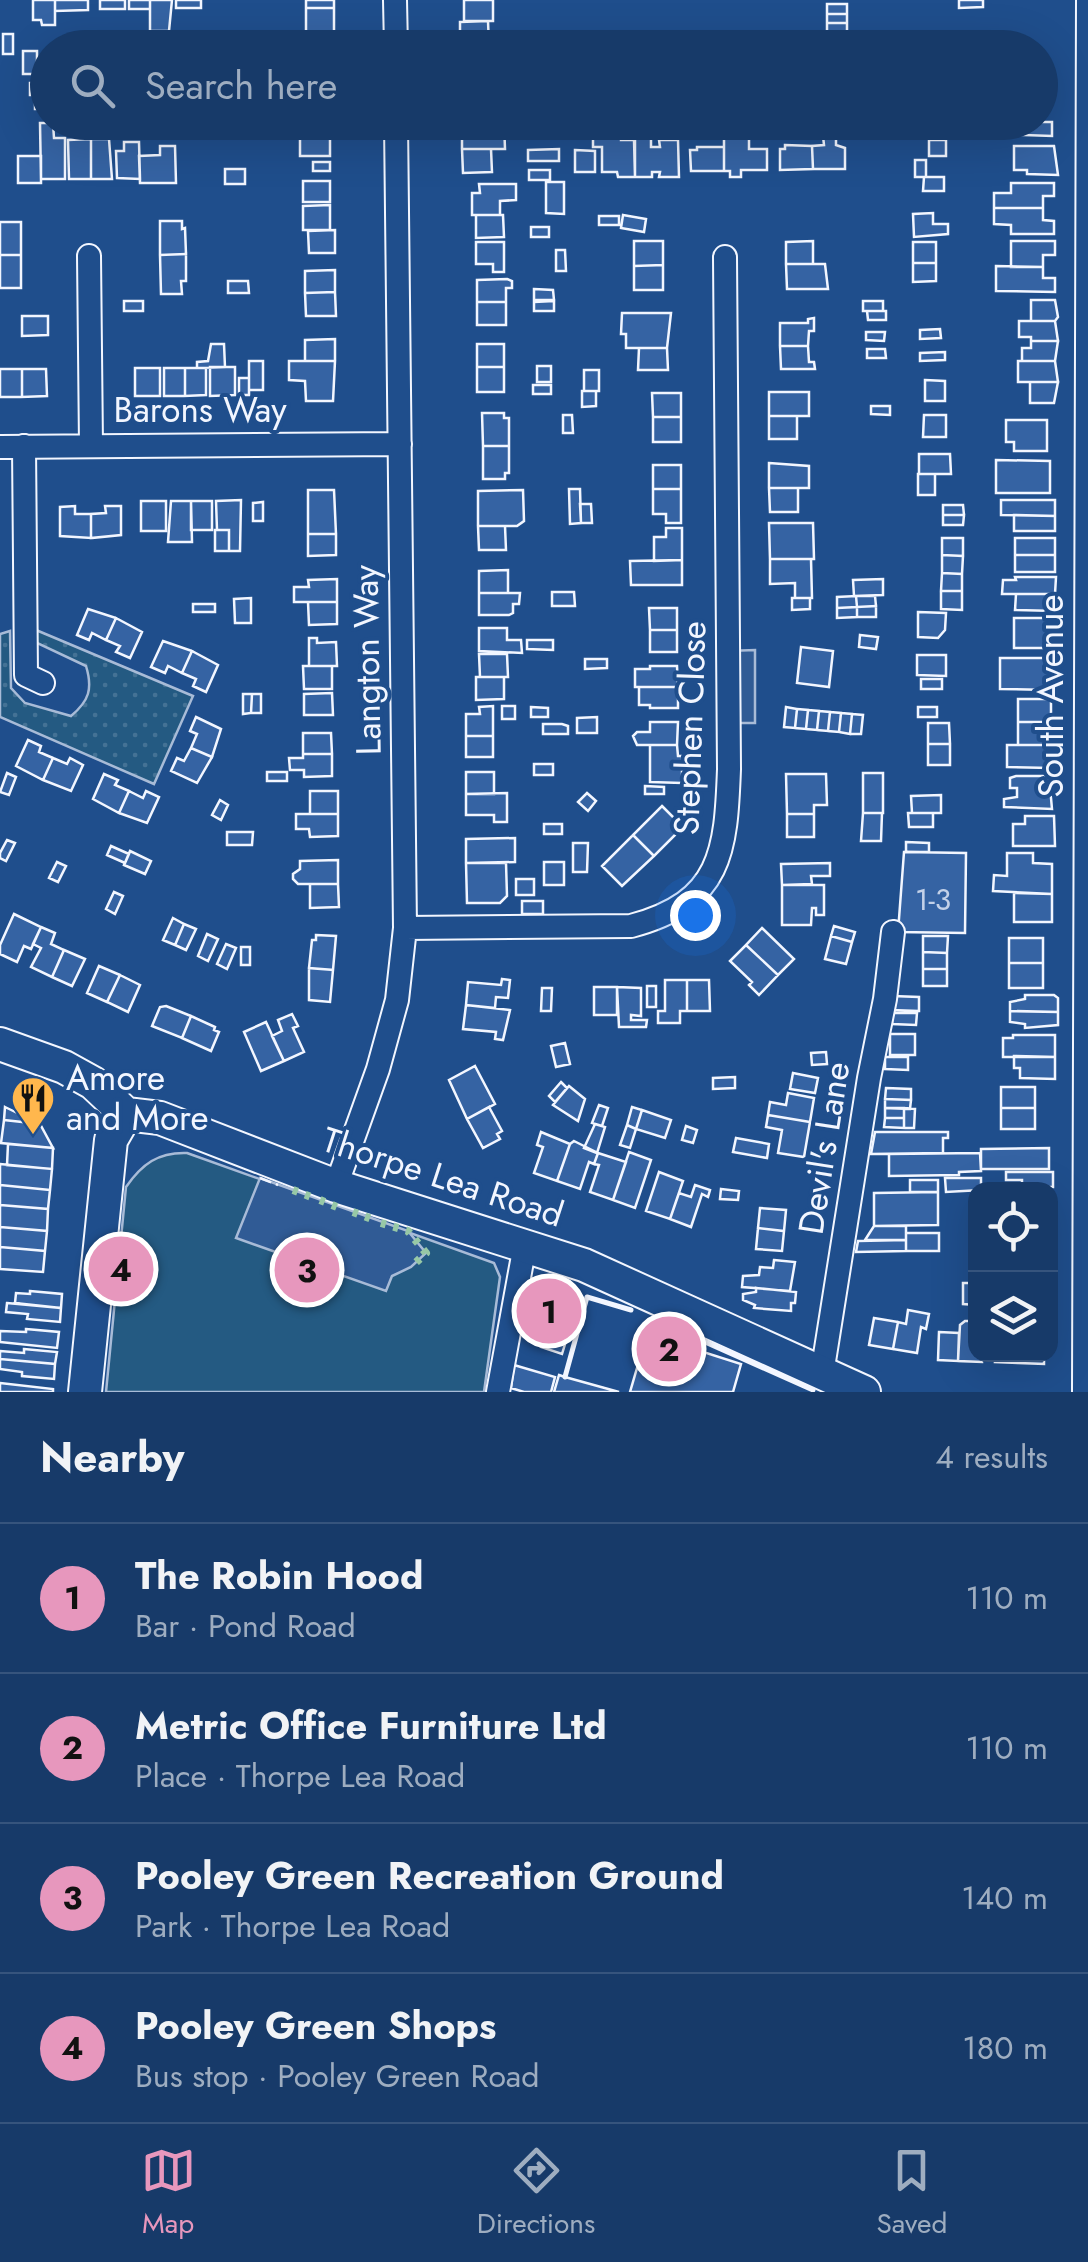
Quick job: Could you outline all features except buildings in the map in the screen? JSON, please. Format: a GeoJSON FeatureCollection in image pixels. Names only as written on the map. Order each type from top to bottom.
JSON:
{"type":"FeatureCollection","features":[{"type":"Feature","properties":{"kind":"main road"},"geometry":{"type":"LineString","coordinates":[[0,1044],[64,1066],[93,1083],[126,1114],[110,1140],[85,1392]]}},
{"type":"Feature","properties":{"kind":"main road","name":"Thorpe Lea Road"},"geometry":{"type":"LineString","coordinates":[[126,1114],[160,1118],[336,1186],[526,1245],[645,1290],[864,1392]]}},
{"type":"Feature","properties":{"kind":"street"},"geometry":{"type":"LineString","coordinates":[[395,0],[396,30]]}},
{"type":"Feature","properties":{"kind":"street","name":"South Avenue"},"geometry":{"type":"LineString","coordinates":[[1084,1392],[1088,0]]}},
{"type":"Feature","properties":{"kind":"street","name":"Langton Way"},"geometry":{"type":"LineString","coordinates":[[336,1186],[378,1069],[397,1000],[404,928],[396,140]]}},
{"type":"Feature","properties":{"kind":"street"},"geometry":{"type":"LineString","coordinates":[[89,256],[91,446]]}},
{"type":"Feature","properties":{"kind":"street","name":"Stephen Close"},"geometry":{"type":"LineString","coordinates":[[404,928],[631,926],[663,917],[684,902],[719,861],[726,836],[730,769],[726,257]]}},
{"type":"Feature","properties":{"kind":"street","name":"Barons Way"},"geometry":{"type":"LineString","coordinates":[[12,447],[400,444]]}},
{"type":"Feature","properties":{"kind":"street"},"geometry":{"type":"LineString","coordinates":[[12,447],[26,675],[44,683]]}},
{"type":"Feature","properties":{"kind":"street","name":"Devil's Lane"},"geometry":{"type":"LineString","coordinates":[[822,1374],[893,932]]}},
{"type":"Feature","properties":{"kind":"street"},"geometry":{"type":"LineString","coordinates":[[498,1392],[526,1245]]}},
{"type":"Feature","properties":{"kind":"shaded area"},"geometry":{"type":"Polygon","coordinates":[[[36,630],[193,696],[154,784],[0,717],[0,634],[10,631],[11,688],[25,703],[71,716],[88,694],[86,666],[37,643],[36,630]]]}},
{"type":"Feature","properties":{"kind":"shaded area"},"geometry":{"type":"Polygon","coordinates":[[[755,650],[755,723],[729,723],[728,651],[755,650]]]}},
{"type":"Feature","properties":{"kind":"shaded area"},"geometry":{"type":"Polygon","coordinates":[[[187,1153],[494,1263],[500,1277],[484,1392],[106,1392],[126,1187],[152,1161],[187,1153]]]}},
{"type":"Feature","properties":{"kind":"shaded area"},"geometry":{"type":"Polygon","coordinates":[[[260,1178],[408,1231],[426,1253],[411,1267],[392,1276],[386,1291],[236,1238],[260,1178]]]}},
{"type":"Feature","properties":{"kind":"hedge"},"geometry":{"type":"LineString","coordinates":[[293,1190],[314,1198]]}},
{"type":"Feature","properties":{"kind":"hedge"},"geometry":{"type":"LineString","coordinates":[[320,1200],[337,1207]]}},
{"type":"Feature","properties":{"kind":"hedge"},"geometry":{"type":"LineString","coordinates":[[353,1212],[377,1221]]}},
{"type":"Feature","properties":{"kind":"hedge"},"geometry":{"type":"LineString","coordinates":[[381,1223],[408,1231],[426,1253],[412,1266]]}},
{"type":"Feature","properties":{"kind":"fence"},"geometry":{"type":"LineString","coordinates":[[260,1178],[278,1185]]}},
{"type":"Feature","properties":{"kind":"wall"},"geometry":{"type":"LineString","coordinates":[[565,1377],[587,1297],[631,1310]]}},
{"type":"Feature","properties":{"kind":"wall"},"geometry":{"type":"LineString","coordinates":[[667,1325],[813,1390]]}},
{"type":"Feature","properties":{"kind":"place","name":"Amore and More"},"geometry":{"type":"Point","coordinates":[33,1136]}},
{"type":"Feature","properties":{"kind":"place","name":"Pooley Green Shops"},"geometry":{"type":"Point","coordinates":[121,1269]}},
{"type":"Feature","properties":{"kind":"place","name":"Pooley Green Recreation Ground"},"geometry":{"type":"Point","coordinates":[307,1270]}},
{"type":"Feature","properties":{"kind":"place","name":"The Robin Hood"},"geometry":{"type":"Point","coordinates":[549,1311]}},
{"type":"Feature","properties":{"kind":"place","name":"Metric Office Furniture Ltd"},"geometry":{"type":"Point","coordinates":[669,1349]}}]}
